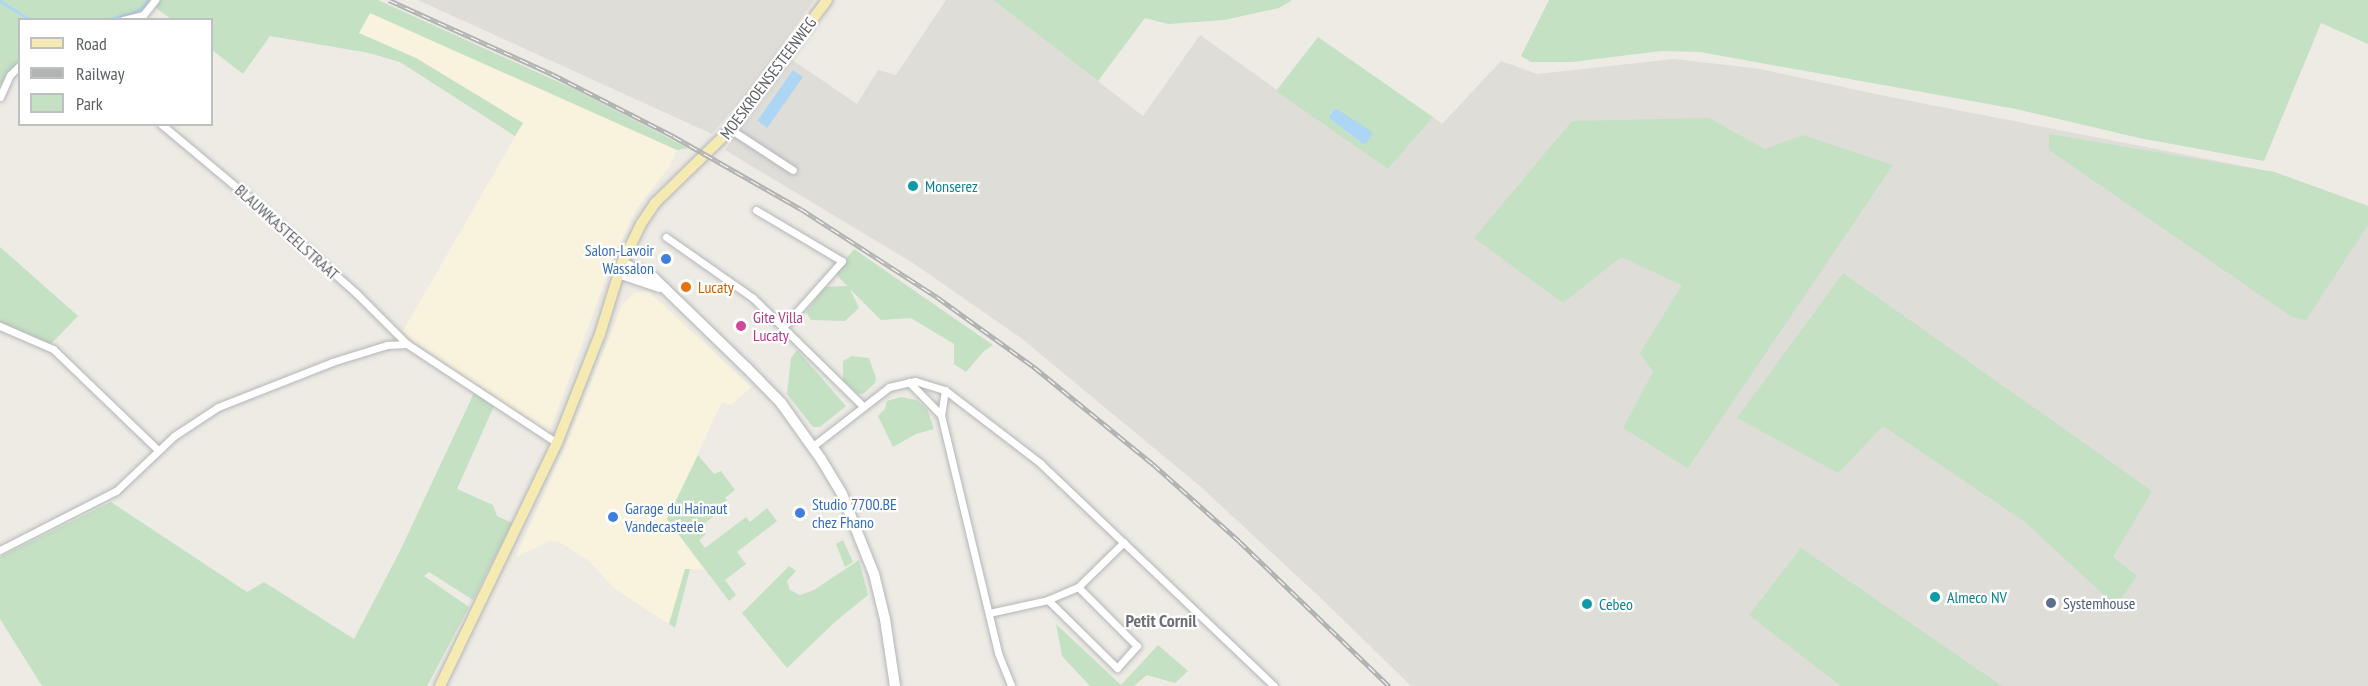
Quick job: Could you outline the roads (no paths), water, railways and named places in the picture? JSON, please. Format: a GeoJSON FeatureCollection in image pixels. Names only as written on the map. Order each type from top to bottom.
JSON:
{"type":"FeatureCollection","features":[{"type":"Feature","properties":{"kind":"main road","name":"MOESKROENSESTEENWEG"},"geometry":{"type":"LineString","coordinates":[[440,686],[557,443],[600,334],[620,268],[655,203],[730,129],[826,0]]}},
{"type":"Feature","properties":{"kind":"main road"},"geometry":{"type":"LineString","coordinates":[[620,268],[647,273],[781,403],[813,446],[842,494],[869,559],[885,619],[895,686]]}},
{"type":"Feature","properties":{"kind":"street"},"geometry":{"type":"LineString","coordinates":[[141,17],[155,0]]}},
{"type":"Feature","properties":{"kind":"street"},"geometry":{"type":"LineString","coordinates":[[0,97],[10,75],[18,67]]}},
{"type":"Feature","properties":{"kind":"street","name":"BLAUWKASTEELSTRAAT"},"geometry":{"type":"LineString","coordinates":[[163,126],[246,195],[364,301],[408,344],[557,443]]}},
{"type":"Feature","properties":{"kind":"street"},"geometry":{"type":"LineString","coordinates":[[730,129],[793,170]]}},
{"type":"Feature","properties":{"kind":"street"},"geometry":{"type":"LineString","coordinates":[[756,210],[842,261],[784,326]]}},
{"type":"Feature","properties":{"kind":"street"},"geometry":{"type":"LineString","coordinates":[[666,237],[731,281],[784,326],[863,406]]}},
{"type":"Feature","properties":{"kind":"street"},"geometry":{"type":"LineString","coordinates":[[0,326],[53,350],[158,450]]}},
{"type":"Feature","properties":{"kind":"street"},"geometry":{"type":"LineString","coordinates":[[0,550],[116,491],[142,470],[158,450],[195,421],[238,398],[359,353],[387,345],[408,344]]}},
{"type":"Feature","properties":{"kind":"street"},"geometry":{"type":"LineString","coordinates":[[813,446],[889,387],[909,382],[931,384],[945,390],[1040,462],[1274,686]]}},
{"type":"Feature","properties":{"kind":"street"},"geometry":{"type":"LineString","coordinates":[[909,382],[941,415]]}},
{"type":"Feature","properties":{"kind":"street"},"geometry":{"type":"LineString","coordinates":[[945,390],[941,415],[1004,673],[1011,686]]}},
{"type":"Feature","properties":{"kind":"street"},"geometry":{"type":"LineString","coordinates":[[989,613],[1048,600],[1078,587],[1124,542]]}},
{"type":"Feature","properties":{"kind":"street"},"geometry":{"type":"LineString","coordinates":[[1048,600],[1117,668],[1137,646],[1078,587]]}},
{"type":"Feature","properties":{"kind":"water"},"geometry":{"type":"Polygon","coordinates":[[[793,70],[803,77],[767,128],[757,121],[793,70]]]}},
{"type":"Feature","properties":{"kind":"water"},"geometry":{"type":"Polygon","coordinates":[[[1335,108],[1371,131],[1372,135],[1368,141],[1363,144],[1330,119],[1329,116],[1335,108]]]}},
{"type":"Feature","properties":{"kind":"waterway"},"geometry":{"type":"LineString","coordinates":[[113,18],[132,13],[143,7],[147,0]]}},
{"type":"Feature","properties":{"kind":"waterway"},"geometry":{"type":"LineString","coordinates":[[0,1],[27,18]]}},
{"type":"Feature","properties":{"kind":"railway"},"geometry":{"type":"LineString","coordinates":[[389,0],[552,74],[673,136],[801,209],[937,297],[1034,367],[1153,464],[1239,541],[1389,686]]}},
{"type":"Feature","properties":{"kind":"place","name":"Monserez"},"geometry":{"type":"Point","coordinates":[913,186]}},
{"type":"Feature","properties":{"kind":"place","name":"Salon-Lavoir Wassalon"},"geometry":{"type":"Point","coordinates":[666,259]}},
{"type":"Feature","properties":{"kind":"place","name":"Lucaty"},"geometry":{"type":"Point","coordinates":[686,287]}},
{"type":"Feature","properties":{"kind":"place","name":"Gite Villa Lucaty"},"geometry":{"type":"Point","coordinates":[741,326]}},
{"type":"Feature","properties":{"kind":"place","name":"Studio 7700.BE chez Fhano"},"geometry":{"type":"Point","coordinates":[800,513]}},
{"type":"Feature","properties":{"kind":"place","name":"Garage du Hainaut Vandecasteele"},"geometry":{"type":"Point","coordinates":[613,517]}},
{"type":"Feature","properties":{"kind":"place","name":"Almeco NV"},"geometry":{"type":"Point","coordinates":[1935,597]}},
{"type":"Feature","properties":{"kind":"place","name":"Systemhouse"},"geometry":{"type":"Point","coordinates":[2051,603]}},
{"type":"Feature","properties":{"kind":"place","name":"Cebeo"},"geometry":{"type":"Point","coordinates":[1587,604]}},
{"type":"Feature","properties":{"kind":"district","name":"Petit Cornil"},"geometry":{"type":"Point","coordinates":[1161,621]}}]}
